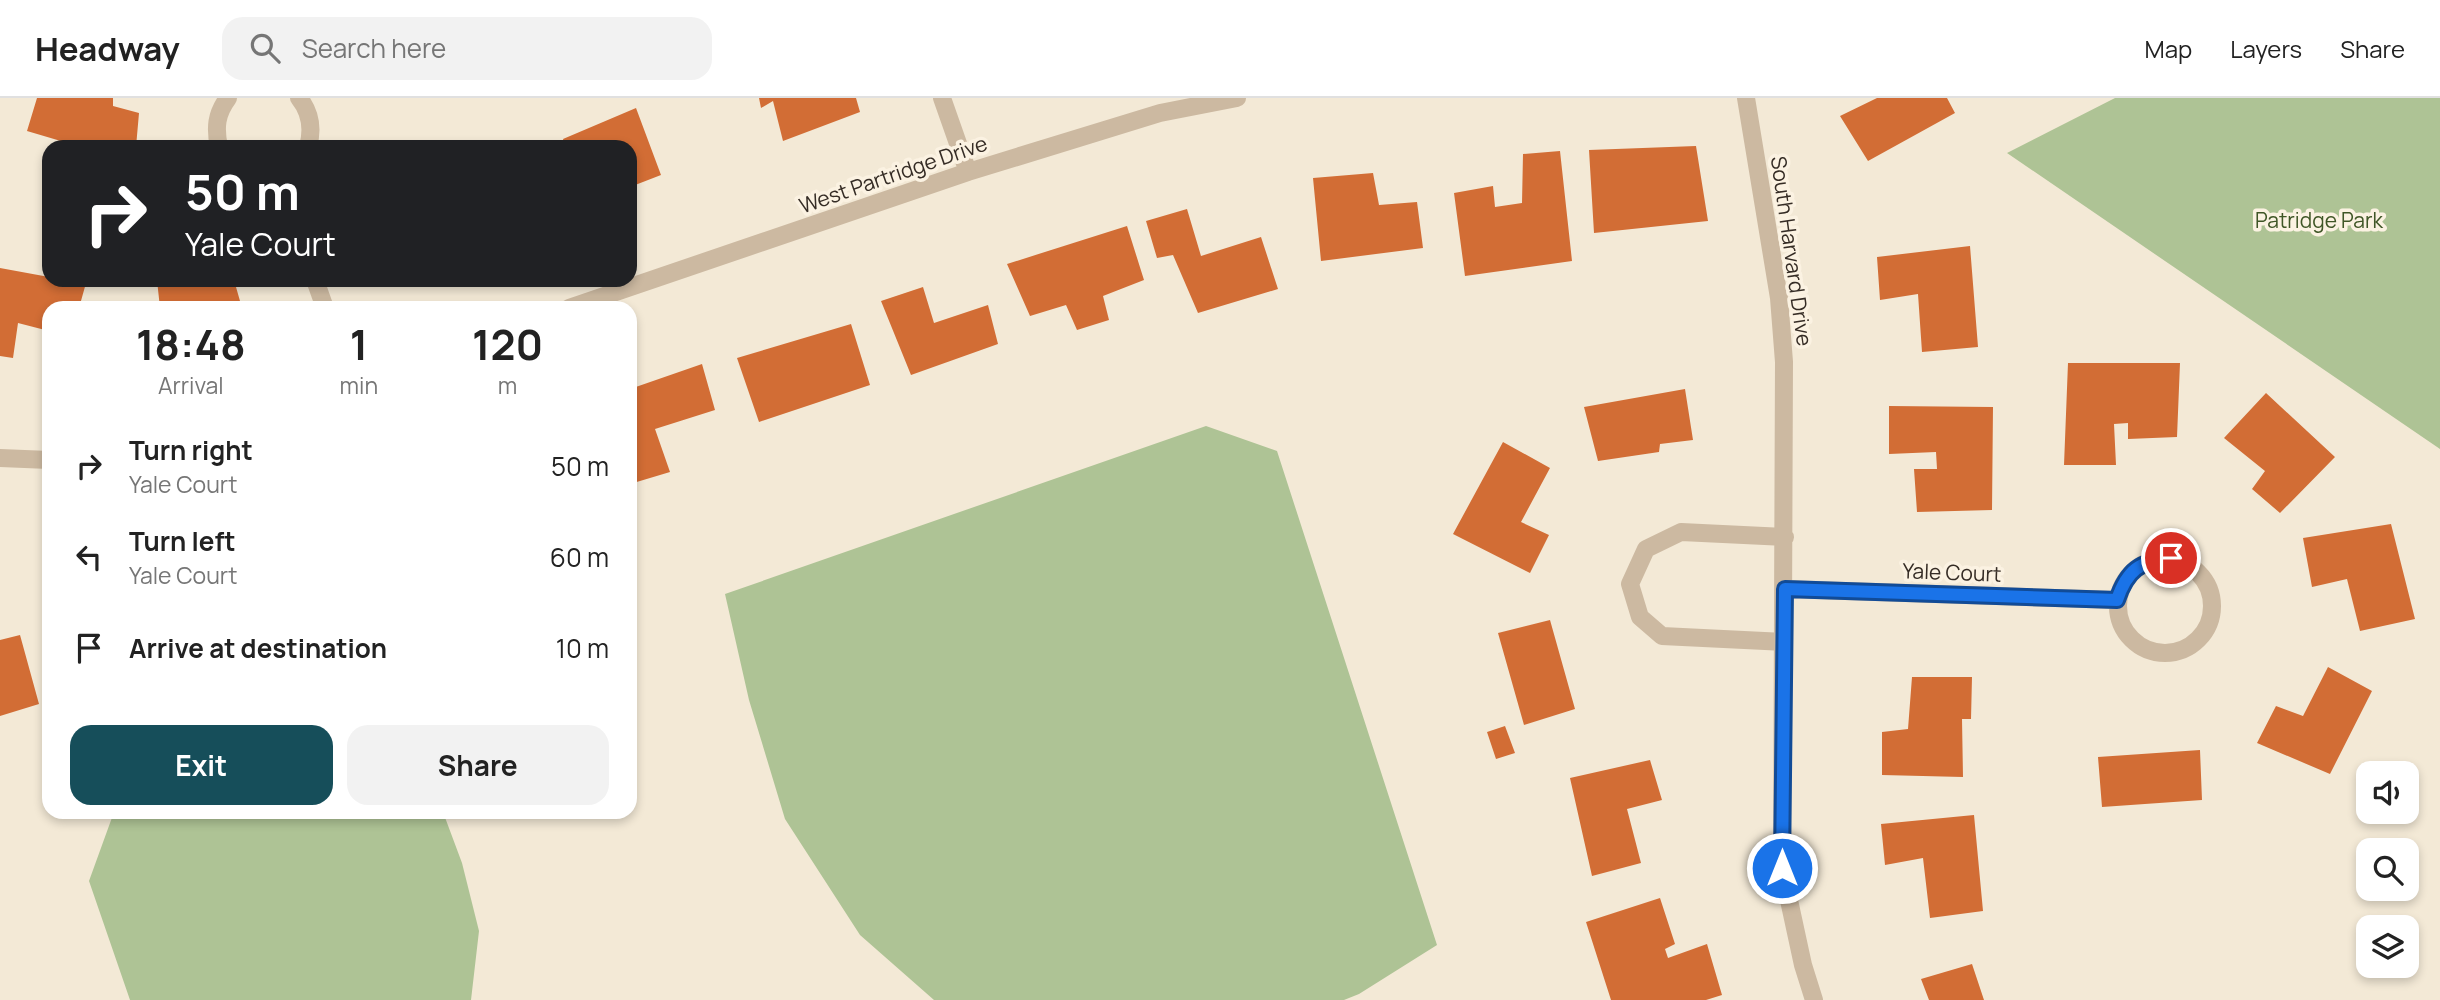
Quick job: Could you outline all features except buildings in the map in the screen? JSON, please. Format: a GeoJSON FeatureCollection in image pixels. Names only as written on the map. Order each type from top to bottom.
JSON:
{"type":"FeatureCollection","features":[{"type":"Feature","properties":{"kind":"street"},"geometry":{"type":"LineString","coordinates":[[217,140],[215,130],[218,114],[228,98]]}},
{"type":"Feature","properties":{"kind":"street"},"geometry":{"type":"LineString","coordinates":[[299,98],[309,114],[309,140]]}},
{"type":"Feature","properties":{"kind":"street"},"geometry":{"type":"LineString","coordinates":[[942,98],[968,172]]}},
{"type":"Feature","properties":{"kind":"street","name":"West Partridge Drive"},"geometry":{"type":"LineString","coordinates":[[637,285],[968,172],[1160,113],[1237,98]]}},
{"type":"Feature","properties":{"kind":"street","name":"South Harvard Drive"},"geometry":{"type":"LineString","coordinates":[[1745,98],[1779,298],[1784,362],[1782,868],[1803,965],[1814,1000]]}},
{"type":"Feature","properties":{"kind":"street","name":"West Partridge Drive"},"geometry":{"type":"LineString","coordinates":[[590,301],[631,287]]}},
{"type":"Feature","properties":{"kind":"street"},"geometry":{"type":"LineString","coordinates":[[0,458],[42,460]]}},
{"type":"Feature","properties":{"kind":"street"},"geometry":{"type":"LineString","coordinates":[[1783,642],[1662,636],[1640,617],[1630,584],[1646,549],[1681,532],[1785,537]]}},
{"type":"Feature","properties":{"kind":"street"},"geometry":{"type":"LineString","coordinates":[[2171,558],[2189,564],[2203,577],[2211,593],[2213,612],[2207,630],[2194,644],[2178,652],[2159,654],[2141,647],[2127,635],[2119,619],[2117,600],[2123,582],[2136,568],[2152,560],[2171,558]]}},
{"type":"Feature","properties":{"kind":"street","name":"Yale Court"},"geometry":{"type":"LineString","coordinates":[[1785,589],[2117,600]]}},
{"type":"Feature","properties":{"kind":"green space","name":"Patridge Park"},"geometry":{"type":"Polygon","coordinates":[[[2115,98],[2440,98],[2440,449],[2007,153],[2115,98]]]}},
{"type":"Feature","properties":{"kind":"green space"},"geometry":{"type":"Polygon","coordinates":[[[1206,426],[1277,451],[1437,945],[1359,994],[1344,1000],[934,1000],[860,935],[785,819],[749,700],[725,594],[1206,426]]]}},
{"type":"Feature","properties":{"kind":"green space"},"geometry":{"type":"Polygon","coordinates":[[[111,819],[446,819],[462,863],[479,931],[471,1000],[130,1000],[89,881],[111,819]]]}},
{"type":"Feature","properties":{"kind":"route"},"geometry":{"type":"LineString","coordinates":[[1782,868],[1785,589],[2117,600],[2123,582],[2136,568],[2152,560],[2171,558]]}}]}
